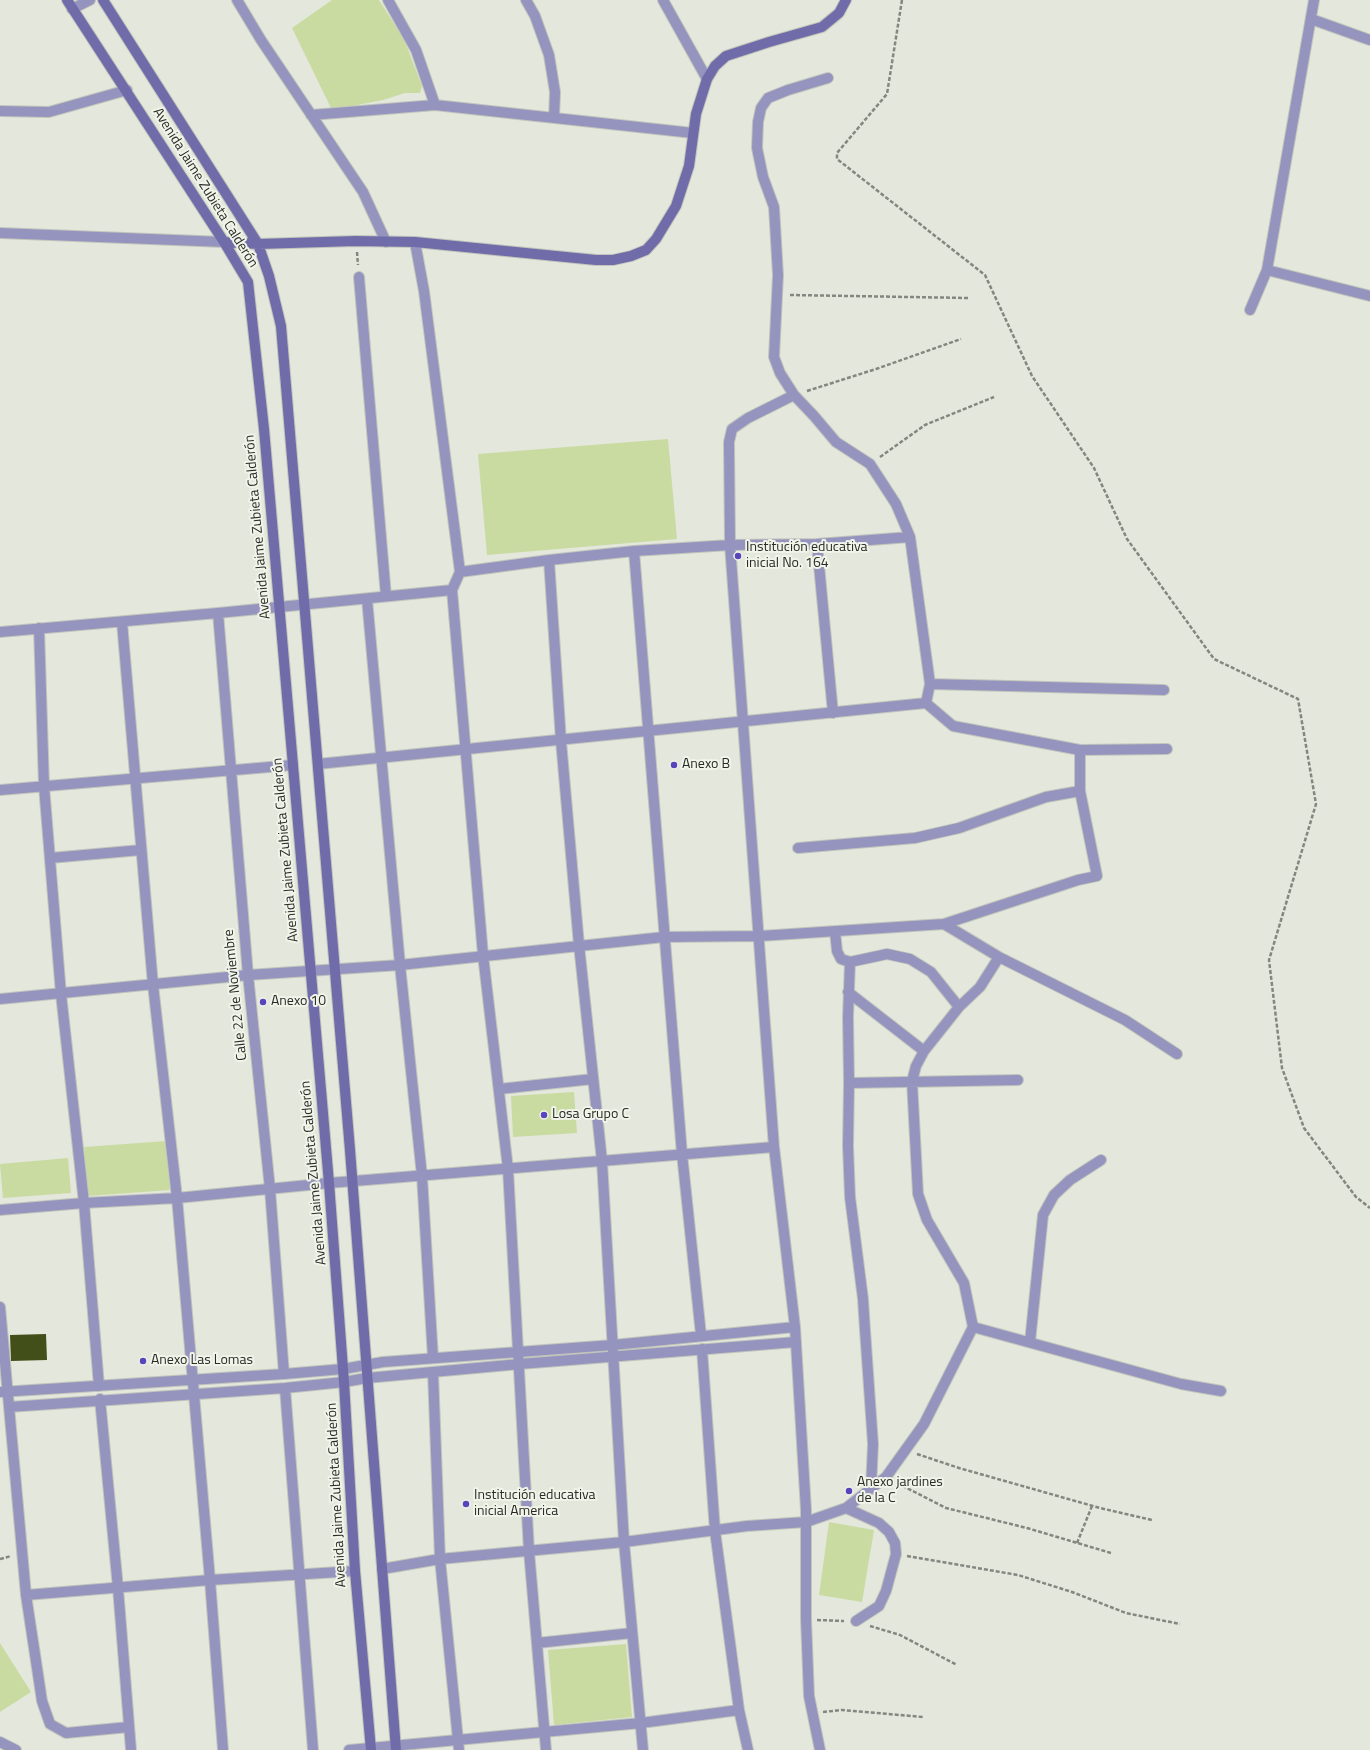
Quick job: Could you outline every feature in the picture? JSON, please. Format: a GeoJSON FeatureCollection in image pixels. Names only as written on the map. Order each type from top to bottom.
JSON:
{"type":"FeatureCollection","features":[{"type":"Feature","properties":{"kind":"street"},"geometry":{"type":"LineString","coordinates":[[70,4],[90,0]]}},
{"type":"Feature","properties":{"kind":"street","name":"Avenida Jaime Zubieta Calderón"},"geometry":{"type":"LineString","coordinates":[[103,0],[258,244],[269,276],[281,326],[353,1181],[396,1747]]}},
{"type":"Feature","properties":{"kind":"street"},"geometry":{"type":"LineString","coordinates":[[237,0],[261,40],[363,192],[386,242]]}},
{"type":"Feature","properties":{"kind":"street"},"geometry":{"type":"LineString","coordinates":[[388,0],[416,50],[435,105]]}},
{"type":"Feature","properties":{"kind":"street"},"geometry":{"type":"LineString","coordinates":[[526,0],[535,16],[549,56],[555,92],[554,118]]}},
{"type":"Feature","properties":{"kind":"street"},"geometry":{"type":"LineString","coordinates":[[663,0],[707,79]]}},
{"type":"Feature","properties":{"kind":"street"},"geometry":{"type":"LineString","coordinates":[[0,233],[258,244],[356,240],[415,242],[596,260],[613,260],[631,256],[646,250],[656,239],[676,206],[689,166],[696,114],[707,79],[715,66],[726,56],[822,27],[839,13],[846,0]]}},
{"type":"Feature","properties":{"kind":"street"},"geometry":{"type":"LineString","coordinates":[[1250,310],[1267,270],[1314,0]]}},
{"type":"Feature","properties":{"kind":"street","name":"Avenida Jaime Zubieta Calderón"},"geometry":{"type":"LineString","coordinates":[[70,4],[127,90],[248,282],[264,429],[329,1183],[344,1382],[355,1571],[371,1748]]}},
{"type":"Feature","properties":{"kind":"street"},"geometry":{"type":"LineString","coordinates":[[1311,19],[1370,40]]}},
{"type":"Feature","properties":{"kind":"street"},"geometry":{"type":"LineString","coordinates":[[828,78],[788,90],[768,98],[761,108],[758,122],[757,148],[763,177],[774,207],[778,275],[774,358],[780,373],[794,395],[836,442],[870,464],[896,504],[910,537],[930,684],[926,703]]}},
{"type":"Feature","properties":{"kind":"street"},"geometry":{"type":"LineString","coordinates":[[0,111],[50,112],[127,90]]}},
{"type":"Feature","properties":{"kind":"street"},"geometry":{"type":"LineString","coordinates":[[311,115],[435,105],[693,134]]}},
{"type":"Feature","properties":{"kind":"street"},"geometry":{"type":"LineString","coordinates":[[415,242],[425,299],[460,572],[452,590],[483,955],[508,1169],[520,1364],[529,1551],[546,1750]]}},
{"type":"Feature","properties":{"kind":"street"},"geometry":{"type":"LineString","coordinates":[[1267,270],[1370,296]]}},
{"type":"Feature","properties":{"kind":"street"},"geometry":{"type":"LineString","coordinates":[[360,277],[386,596]]}},
{"type":"Feature","properties":{"kind":"street"},"geometry":{"type":"LineString","coordinates":[[794,395],[748,418],[732,429],[729,442],[730,545],[742,722],[760,936],[774,1147],[795,1327],[806,1510],[806,1619],[809,1696],[820,1750]]}},
{"type":"Feature","properties":{"kind":"street"},"geometry":{"type":"LineString","coordinates":[[460,572],[549,560],[634,551],[730,545],[817,544],[910,537]]}},
{"type":"Feature","properties":{"kind":"street"},"geometry":{"type":"LineString","coordinates":[[817,544],[833,713]]}},
{"type":"Feature","properties":{"kind":"street"},"geometry":{"type":"LineString","coordinates":[[634,551],[682,1154],[701,1335]]}},
{"type":"Feature","properties":{"kind":"street"},"geometry":{"type":"LineString","coordinates":[[549,560],[561,741],[579,945],[602,1161],[624,1542],[643,1750]]}},
{"type":"Feature","properties":{"kind":"street"},"geometry":{"type":"LineString","coordinates":[[0,632],[122,622],[452,590]]}},
{"type":"Feature","properties":{"kind":"street"},"geometry":{"type":"LineString","coordinates":[[367,599],[400,964],[422,1176],[433,1358]]}},
{"type":"Feature","properties":{"kind":"street","name":"Calle 22 de Noviembre"},"geometry":{"type":"LineString","coordinates":[[218,613],[248,975],[270,1189],[284,1374]]}},
{"type":"Feature","properties":{"kind":"street"},"geometry":{"type":"LineString","coordinates":[[122,622],[153,985],[177,1198],[223,1750]]}},
{"type":"Feature","properties":{"kind":"street"},"geometry":{"type":"LineString","coordinates":[[39,628],[44,786],[61,994],[84,1203],[99,1386]]}},
{"type":"Feature","properties":{"kind":"street"},"geometry":{"type":"LineString","coordinates":[[930,684],[1164,690]]}},
{"type":"Feature","properties":{"kind":"street"},"geometry":{"type":"LineString","coordinates":[[318,764],[561,741],[649,730],[926,703],[953,726],[1080,750],[1167,749]]}},
{"type":"Feature","properties":{"kind":"street"},"geometry":{"type":"LineString","coordinates":[[0,999],[248,975],[400,964],[664,937],[760,936],[944,924],[1078,880],[1097,876],[1080,791],[1080,750]]}},
{"type":"Feature","properties":{"kind":"street"},"geometry":{"type":"LineString","coordinates":[[0,790],[293,765]]}},
{"type":"Feature","properties":{"kind":"street"},"geometry":{"type":"LineString","coordinates":[[798,848],[915,838],[959,828],[1046,797],[1080,791]]}},
{"type":"Feature","properties":{"kind":"street"},"geometry":{"type":"LineString","coordinates":[[50,858],[141,850]]}},
{"type":"Feature","properties":{"kind":"street"},"geometry":{"type":"LineString","coordinates":[[944,924],[999,957],[1125,1020],[1177,1054]]}},
{"type":"Feature","properties":{"kind":"street"},"geometry":{"type":"LineString","coordinates":[[835,931],[837,951],[841,959],[850,962],[886,954],[910,959],[931,972],[959,1006]]}},
{"type":"Feature","properties":{"kind":"street"},"geometry":{"type":"LineString","coordinates":[[382,1569],[440,1559],[624,1542],[747,1526],[806,1522],[846,1508],[886,1477],[924,1424],[973,1326],[964,1284],[927,1220],[918,1194],[912,1081],[916,1066],[924,1051],[959,1006],[980,986],[999,957]]}},
{"type":"Feature","properties":{"kind":"street"},"geometry":{"type":"LineString","coordinates":[[850,962],[848,992],[848,1146],[850,1197],[865,1322],[873,1444],[871,1489]]}},
{"type":"Feature","properties":{"kind":"street"},"geometry":{"type":"LineString","coordinates":[[848,992],[924,1051]]}},
{"type":"Feature","properties":{"kind":"street"},"geometry":{"type":"LineString","coordinates":[[499,1089],[593,1079]]}},
{"type":"Feature","properties":{"kind":"street"},"geometry":{"type":"LineString","coordinates":[[849,1083],[1018,1080]]}},
{"type":"Feature","properties":{"kind":"street"},"geometry":{"type":"LineString","coordinates":[[0,1210],[84,1203],[177,1198],[329,1183],[774,1147]]}},
{"type":"Feature","properties":{"kind":"street"},"geometry":{"type":"LineString","coordinates":[[1030,1342],[1044,1215],[1054,1195],[1070,1180],[1101,1160]]}},
{"type":"Feature","properties":{"kind":"street"},"geometry":{"type":"LineString","coordinates":[[0,1307],[4,1392],[9,1406],[26,1595],[42,1701],[50,1724],[66,1733],[129,1727]]}},
{"type":"Feature","properties":{"kind":"street"},"geometry":{"type":"LineString","coordinates":[[973,1326],[1181,1384],[1221,1391]]}},
{"type":"Feature","properties":{"kind":"street"},"geometry":{"type":"LineString","coordinates":[[4,1392],[284,1374],[366,1364],[613,1345],[701,1335],[795,1327]]}},
{"type":"Feature","properties":{"kind":"street"},"geometry":{"type":"LineString","coordinates":[[9,1406],[285,1388],[367,1378],[520,1364],[702,1348],[796,1342]]}},
{"type":"Feature","properties":{"kind":"street"},"geometry":{"type":"LineString","coordinates":[[702,1348],[715,1530],[739,1710],[748,1750]]}},
{"type":"Feature","properties":{"kind":"street"},"geometry":{"type":"LineString","coordinates":[[434,1372],[440,1559],[458,1745]]}},
{"type":"Feature","properties":{"kind":"street"},"geometry":{"type":"LineString","coordinates":[[285,1388],[313,1750]]}},
{"type":"Feature","properties":{"kind":"street"},"geometry":{"type":"LineString","coordinates":[[100,1399],[118,1588],[131,1750]]}},
{"type":"Feature","properties":{"kind":"street"},"geometry":{"type":"LineString","coordinates":[[846,1508],[879,1524],[889,1532],[895,1543],[896,1554],[886,1591],[879,1606],[856,1621]]}},
{"type":"Feature","properties":{"kind":"street"},"geometry":{"type":"LineString","coordinates":[[26,1595],[300,1573],[355,1571]]}},
{"type":"Feature","properties":{"kind":"street"},"geometry":{"type":"LineString","coordinates":[[537,1643],[632,1633]]}},
{"type":"Feature","properties":{"kind":"street"},"geometry":{"type":"LineString","coordinates":[[348,1750],[458,1745],[544,1733],[640,1723],[739,1710]]}},
{"type":"Feature","properties":{"kind":"street"},"geometry":{"type":"LineString","coordinates":[[0,1742],[16,1750]]}},
{"type":"Feature","properties":{"kind":"path"},"geometry":{"type":"LineString","coordinates":[[902,0],[887,94],[837,153],[837,159],[985,275],[1032,376],[1094,468],[1127,539],[1214,659],[1298,699],[1316,804],[1269,960],[1282,1068],[1304,1128],[1356,1197],[1370,1208]]}},
{"type":"Feature","properties":{"kind":"path"},"geometry":{"type":"LineString","coordinates":[[356,240],[360,277]]}},
{"type":"Feature","properties":{"kind":"path"},"geometry":{"type":"LineString","coordinates":[[777,295],[969,298]]}},
{"type":"Feature","properties":{"kind":"path"},"geometry":{"type":"LineString","coordinates":[[794,395],[876,369],[960,339]]}},
{"type":"Feature","properties":{"kind":"path"},"geometry":{"type":"LineString","coordinates":[[870,464],[925,425],[994,398]]}},
{"type":"Feature","properties":{"kind":"path"},"geometry":{"type":"LineString","coordinates":[[905,1450],[959,1468],[1092,1506],[1152,1520]]}},
{"type":"Feature","properties":{"kind":"path"},"geometry":{"type":"LineString","coordinates":[[886,1477],[946,1508],[1027,1528],[1110,1553]]}},
{"type":"Feature","properties":{"kind":"path"},"geometry":{"type":"LineString","coordinates":[[1077,1543],[1092,1506]]}},
{"type":"Feature","properties":{"kind":"path"},"geometry":{"type":"LineString","coordinates":[[896,1554],[1018,1575],[1072,1592],[1126,1613],[1180,1624]]}},
{"type":"Feature","properties":{"kind":"path"},"geometry":{"type":"LineString","coordinates":[[806,1619],[856,1621],[900,1635],[957,1666]]}},
{"type":"Feature","properties":{"kind":"path"},"geometry":{"type":"LineString","coordinates":[[812,1713],[842,1710],[923,1717]]}},
{"type":"Feature","properties":{"kind":"green space"},"geometry":{"type":"Polygon","coordinates":[[[332,0],[379,0],[404,39],[422,86],[420,93],[405,93],[383,100],[332,110],[292,28],[332,0]]]}},
{"type":"Feature","properties":{"kind":"green space"},"geometry":{"type":"Polygon","coordinates":[[[668,439],[677,539],[487,555],[478,454],[668,439]]]}},
{"type":"Feature","properties":{"kind":"green space","name":"Losa Grupo C"},"geometry":{"type":"Polygon","coordinates":[[[574,1092],[577,1133],[513,1137],[511,1096],[574,1092]]]}},
{"type":"Feature","properties":{"kind":"green space"},"geometry":{"type":"Polygon","coordinates":[[[166,1141],[170,1190],[88,1196],[84,1147],[166,1141]]]}},
{"type":"Feature","properties":{"kind":"green space"},"geometry":{"type":"Polygon","coordinates":[[[68,1158],[71,1193],[3,1198],[0,1164],[68,1158]]]}},
{"type":"Feature","properties":{"kind":"green space"},"geometry":{"type":"Polygon","coordinates":[[[829,1522],[874,1530],[862,1602],[819,1595],[829,1522]]]}},
{"type":"Feature","properties":{"kind":"green space"},"geometry":{"type":"Polygon","coordinates":[[[0,1643],[31,1692],[0,1712],[0,1643]]]}},
{"type":"Feature","properties":{"kind":"green space"},"geometry":{"type":"Polygon","coordinates":[[[626,1644],[632,1717],[554,1725],[548,1650],[626,1644]]]}},
{"type":"Feature","properties":{"kind":"building"},"geometry":{"type":"Polygon","coordinates":[[[46,1334],[47,1360],[11,1361],[10,1335],[46,1334]]]}},
{"type":"Feature","properties":{"kind":"place","name":"Institución educativa inicial No. 164"},"geometry":{"type":"Point","coordinates":[738,556]}},
{"type":"Feature","properties":{"kind":"place","name":"Anexo B"},"geometry":{"type":"Point","coordinates":[674,765]}},
{"type":"Feature","properties":{"kind":"place","name":"Anexo 10"},"geometry":{"type":"Point","coordinates":[263,1002]}},
{"type":"Feature","properties":{"kind":"place","name":"Losa Grupo C"},"geometry":{"type":"Point","coordinates":[544,1115]}},
{"type":"Feature","properties":{"kind":"place","name":"Anexo Las Lomas"},"geometry":{"type":"Point","coordinates":[143,1361]}},
{"type":"Feature","properties":{"kind":"place","name":"Anexo jardines de la C"},"geometry":{"type":"Point","coordinates":[849,1491]}},
{"type":"Feature","properties":{"kind":"place","name":"Institución educativa inicial America"},"geometry":{"type":"Point","coordinates":[466,1504]}}]}
